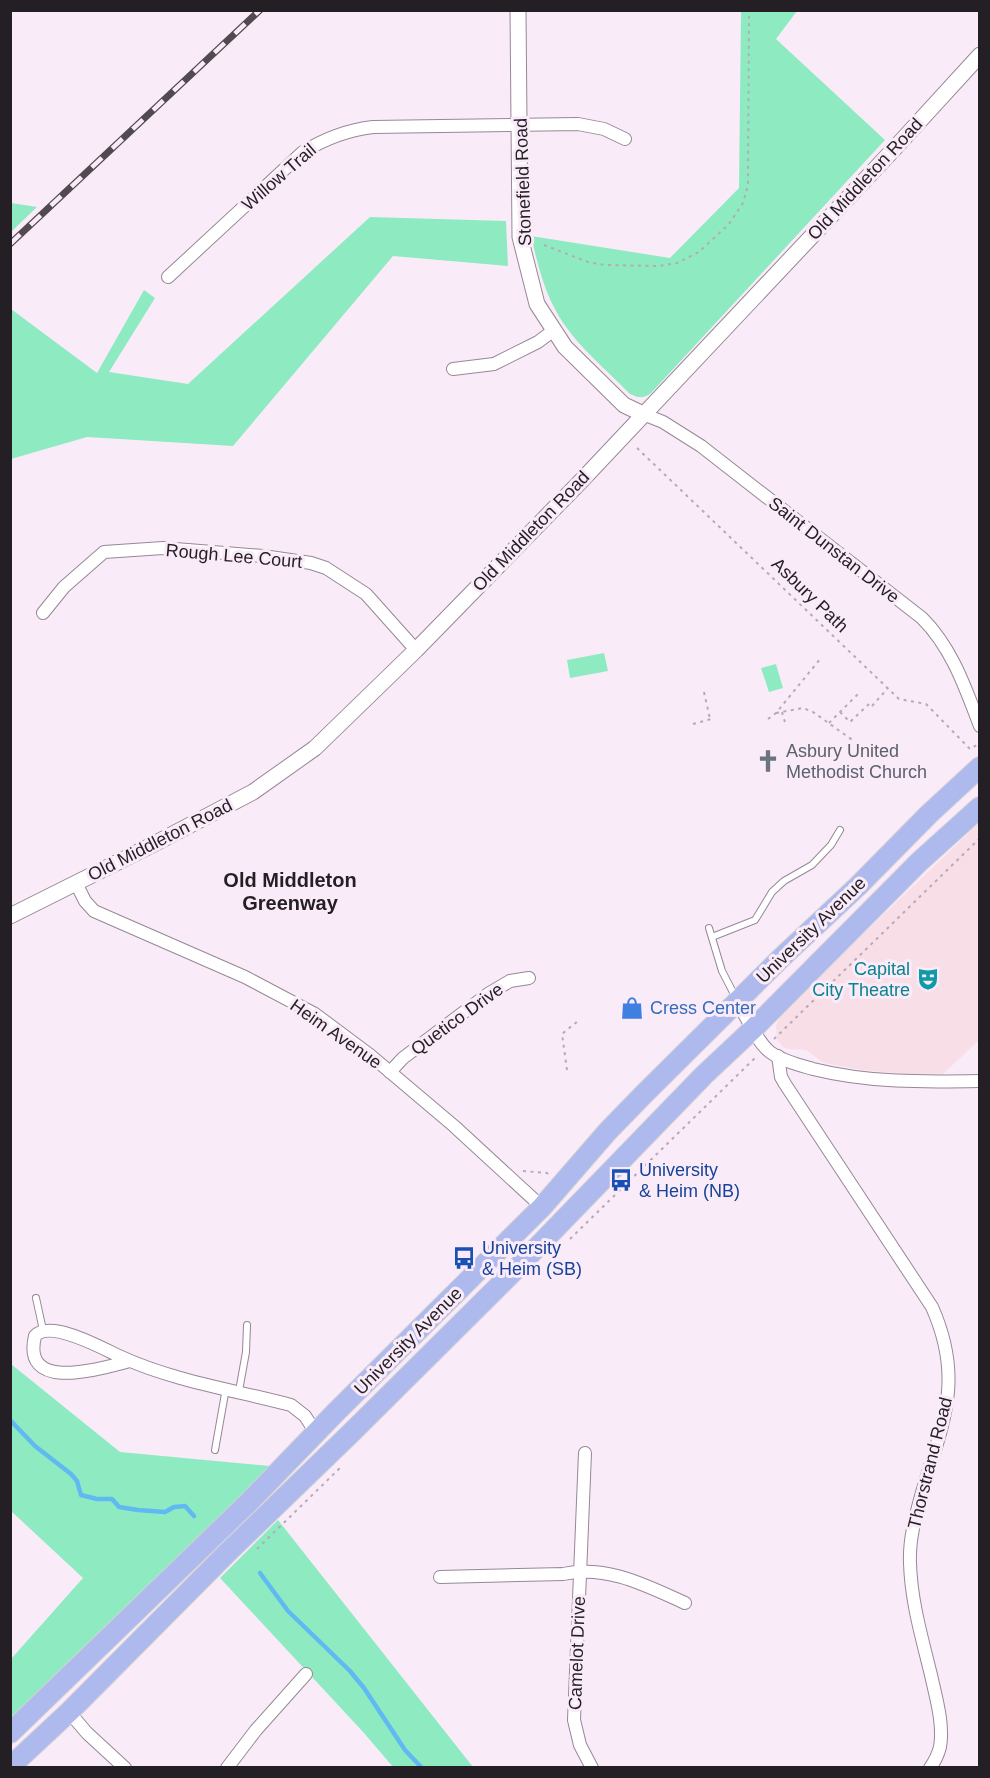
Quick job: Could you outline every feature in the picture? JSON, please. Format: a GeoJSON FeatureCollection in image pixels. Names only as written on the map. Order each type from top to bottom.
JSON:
{"type":"FeatureCollection","features":[{"type":"Feature","properties":{"kind":"main road","name":"University Avenue"},"geometry":{"type":"LineString","coordinates":[[10,1733],[249,1502],[542,1207],[608,1131],[737,1001],[980,767]]}},
{"type":"Feature","properties":{"kind":"main road","name":"University Avenue"},"geometry":{"type":"LineString","coordinates":[[10,1767],[69,1712],[475,1310],[672,1108],[897,884],[980,807]]}},
{"type":"Feature","properties":{"kind":"main road"},"geometry":{"type":"LineString","coordinates":[[475,1310],[491,1285],[544,1224],[545,1217],[542,1207]]}},
{"type":"Feature","properties":{"kind":"main road"},"geometry":{"type":"LineString","coordinates":[[248,1533],[313,1455],[318,1443],[316,1433]]}},
{"type":"Feature","properties":{"kind":"street","name":"Stonefield Road"},"geometry":{"type":"LineString","coordinates":[[518,10],[521,125],[520,237],[537,304],[566,347],[624,405],[643,414]]}},
{"type":"Feature","properties":{"kind":"street","name":"Old Middleton Road"},"geometry":{"type":"LineString","coordinates":[[10,916],[253,792],[315,748],[416,650],[643,414],[980,55]]}},
{"type":"Feature","properties":{"kind":"street","name":"Willow Trail"},"geometry":{"type":"LineString","coordinates":[[168,277],[303,152],[351,129],[578,124],[604,129],[625,138]]}},
{"type":"Feature","properties":{"kind":"street"},"geometry":{"type":"LineString","coordinates":[[453,369],[494,364],[538,342],[554,330]]}},
{"type":"Feature","properties":{"kind":"street","name":"Saint Dunstan Drive"},"geometry":{"type":"LineString","coordinates":[[643,414],[663,422],[701,447],[922,618],[934,630],[951,657],[980,726]]}},
{"type":"Feature","properties":{"kind":"street","name":"Rough Lee Court"},"geometry":{"type":"LineString","coordinates":[[43,613],[64,587],[104,552],[163,548],[263,556],[311,563],[326,568],[366,594],[416,650]]}},
{"type":"Feature","properties":{"kind":"street","name":"Heim Avenue"},"geometry":{"type":"LineString","coordinates":[[76,883],[85,901],[94,911],[245,977],[315,1014],[370,1055],[454,1126],[542,1207]]}},
{"type":"Feature","properties":{"kind":"street","name":"Quetico Drive"},"geometry":{"type":"LineString","coordinates":[[390,1072],[403,1058],[488,994],[510,981],[529,978]]}},
{"type":"Feature","properties":{"kind":"street"},"geometry":{"type":"LineString","coordinates":[[737,1001],[765,1047],[798,1065],[843,1076],[875,1080],[980,1081]]}},
{"type":"Feature","properties":{"kind":"street","name":"Thorstrand Road"},"geometry":{"type":"LineString","coordinates":[[778,1056],[781,1077],[785,1084],[932,1307],[944,1338],[950,1375],[949,1401],[914,1521],[909,1561],[916,1614],[938,1703],[940,1748],[930,1767]]}},
{"type":"Feature","properties":{"kind":"street"},"geometry":{"type":"LineString","coordinates":[[130,1361],[67,1374],[54,1373],[38,1362],[34,1354],[33,1343],[35,1336],[43,1330],[52,1330],[130,1361],[182,1378],[291,1405],[305,1416],[316,1433]]}},
{"type":"Feature","properties":{"kind":"street","name":"Camelot Drive"},"geometry":{"type":"LineString","coordinates":[[585,1453],[574,1720],[580,1745],[592,1767]]}},
{"type":"Feature","properties":{"kind":"street","name":"Camelot Drive"},"geometry":{"type":"LineString","coordinates":[[440,1577],[563,1574],[580,1570],[629,1578],[685,1603]]}},
{"type":"Feature","properties":{"kind":"street"},"geometry":{"type":"LineString","coordinates":[[227,1767],[256,1730],[306,1674]]}},
{"type":"Feature","properties":{"kind":"street"},"geometry":{"type":"LineString","coordinates":[[69,1712],[87,1733],[125,1767]]}},
{"type":"Feature","properties":{"kind":"lane"},"geometry":{"type":"LineString","coordinates":[[712,937],[755,920],[772,892],[784,881],[812,866],[831,845],[840,830]]}},
{"type":"Feature","properties":{"kind":"lane"},"geometry":{"type":"LineString","coordinates":[[710,928],[722,971],[737,1001]]}},
{"type":"Feature","properties":{"kind":"lane"},"geometry":{"type":"LineString","coordinates":[[36,1298],[43,1330]]}},
{"type":"Feature","properties":{"kind":"lane"},"geometry":{"type":"LineString","coordinates":[[239,1391],[246,1352],[247,1325]]}},
{"type":"Feature","properties":{"kind":"lane"},"geometry":{"type":"LineString","coordinates":[[215,1450],[226,1388]]}},
{"type":"Feature","properties":{"kind":"path"},"geometry":{"type":"LineString","coordinates":[[544,245],[588,262],[605,265],[658,266],[677,263],[699,252],[729,224],[743,202],[748,185],[749,10]]}},
{"type":"Feature","properties":{"kind":"path","name":"Asbury Path"},"geometry":{"type":"LineString","coordinates":[[637,448],[899,699],[926,704],[970,749],[980,743]]}},
{"type":"Feature","properties":{"kind":"path"},"geometry":{"type":"LineString","coordinates":[[768,719],[776,713],[821,658]]}},
{"type":"Feature","properties":{"kind":"path"},"geometry":{"type":"LineString","coordinates":[[840,711],[850,722],[888,688]]}},
{"type":"Feature","properties":{"kind":"path"},"geometry":{"type":"LineString","coordinates":[[693,724],[711,718],[704,692]]}},
{"type":"Feature","properties":{"kind":"path"},"geometry":{"type":"LineString","coordinates":[[829,723],[858,694]]}},
{"type":"Feature","properties":{"kind":"path"},"geometry":{"type":"LineString","coordinates":[[776,713],[803,708],[813,712],[858,744]]}},
{"type":"Feature","properties":{"kind":"path"},"geometry":{"type":"LineString","coordinates":[[782,712],[786,726]]}},
{"type":"Feature","properties":{"kind":"path"},"geometry":{"type":"LineString","coordinates":[[930,885],[980,838]]}},
{"type":"Feature","properties":{"kind":"path"},"geometry":{"type":"LineString","coordinates":[[567,1070],[562,1034],[578,1021]]}},
{"type":"Feature","properties":{"kind":"shaded area"},"geometry":{"type":"Polygon","coordinates":[[[979,823],[979,1040],[943,1074],[906,1074],[862,1070],[824,1063],[806,1050],[783,1047],[777,1039],[776,1025],[784,1010],[979,823]]]}},
{"type":"Feature","properties":{"kind":"green space"},"geometry":{"type":"Polygon","coordinates":[[[741,11],[797,11],[776,39],[885,140],[651,393],[643,397],[636,396],[630,394],[590,355],[563,323],[544,284],[531,236],[670,258],[739,188],[741,11]]]}},
{"type":"Feature","properties":{"kind":"green space"},"geometry":{"type":"Polygon","coordinates":[[[10,203],[37,207],[11,232],[10,203]]]}},
{"type":"Feature","properties":{"kind":"green space"},"geometry":{"type":"Polygon","coordinates":[[[370,217],[506,221],[508,266],[393,256],[233,446],[87,437],[11,459],[11,309],[97,373],[144,290],[155,298],[109,372],[188,384],[370,217]]]}},
{"type":"Feature","properties":{"kind":"green space"},"geometry":{"type":"Polygon","coordinates":[[[604,653],[608,671],[570,678],[567,660],[604,653]]]}},
{"type":"Feature","properties":{"kind":"green space"},"geometry":{"type":"Polygon","coordinates":[[[776,664],[783,688],[769,692],[761,668],[776,664]]]}},
{"type":"Feature","properties":{"kind":"green space"},"geometry":{"type":"Polygon","coordinates":[[[11,1364],[120,1452],[270,1466],[230,1511],[11,1717],[11,1659],[83,1578],[11,1511],[11,1364]]]}},
{"type":"Feature","properties":{"kind":"green space"},"geometry":{"type":"Polygon","coordinates":[[[278,1520],[473,1767],[393,1767],[220,1578],[278,1520]]]}},
{"type":"Feature","properties":{"kind":"waterway"},"geometry":{"type":"LineString","coordinates":[[10,1420],[35,1446],[71,1474],[77,1481],[81,1495],[97,1499],[112,1499],[119,1507],[138,1510],[165,1512],[174,1507],[185,1506],[194,1516]]}},
{"type":"Feature","properties":{"kind":"waterway"},"geometry":{"type":"LineString","coordinates":[[260,1573],[288,1611],[350,1671],[405,1750],[422,1768]]}},
{"type":"Feature","properties":{"kind":"railway"},"geometry":{"type":"LineString","coordinates":[[10,244],[260,10]]}},
{"type":"Feature","properties":{"kind":"place","name":"Asbury United Methodist Church"},"geometry":{"type":"Point","coordinates":[768,761]}},
{"type":"Feature","properties":{"kind":"place","name":"Capital City Theatre"},"geometry":{"type":"Point","coordinates":[928,979]}},
{"type":"Feature","properties":{"kind":"place","name":"Cress Center"},"geometry":{"type":"Point","coordinates":[632,1008]}},
{"type":"Feature","properties":{"kind":"place","name":"University & Heim (NB)"},"geometry":{"type":"Point","coordinates":[621,1180]}},
{"type":"Feature","properties":{"kind":"place","name":"University & Heim (SB)"},"geometry":{"type":"Point","coordinates":[464,1258]}},
{"type":"Feature","properties":{"kind":"district","name":"Old Middleton Greenway"},"geometry":{"type":"Point","coordinates":[290,892]}}]}
